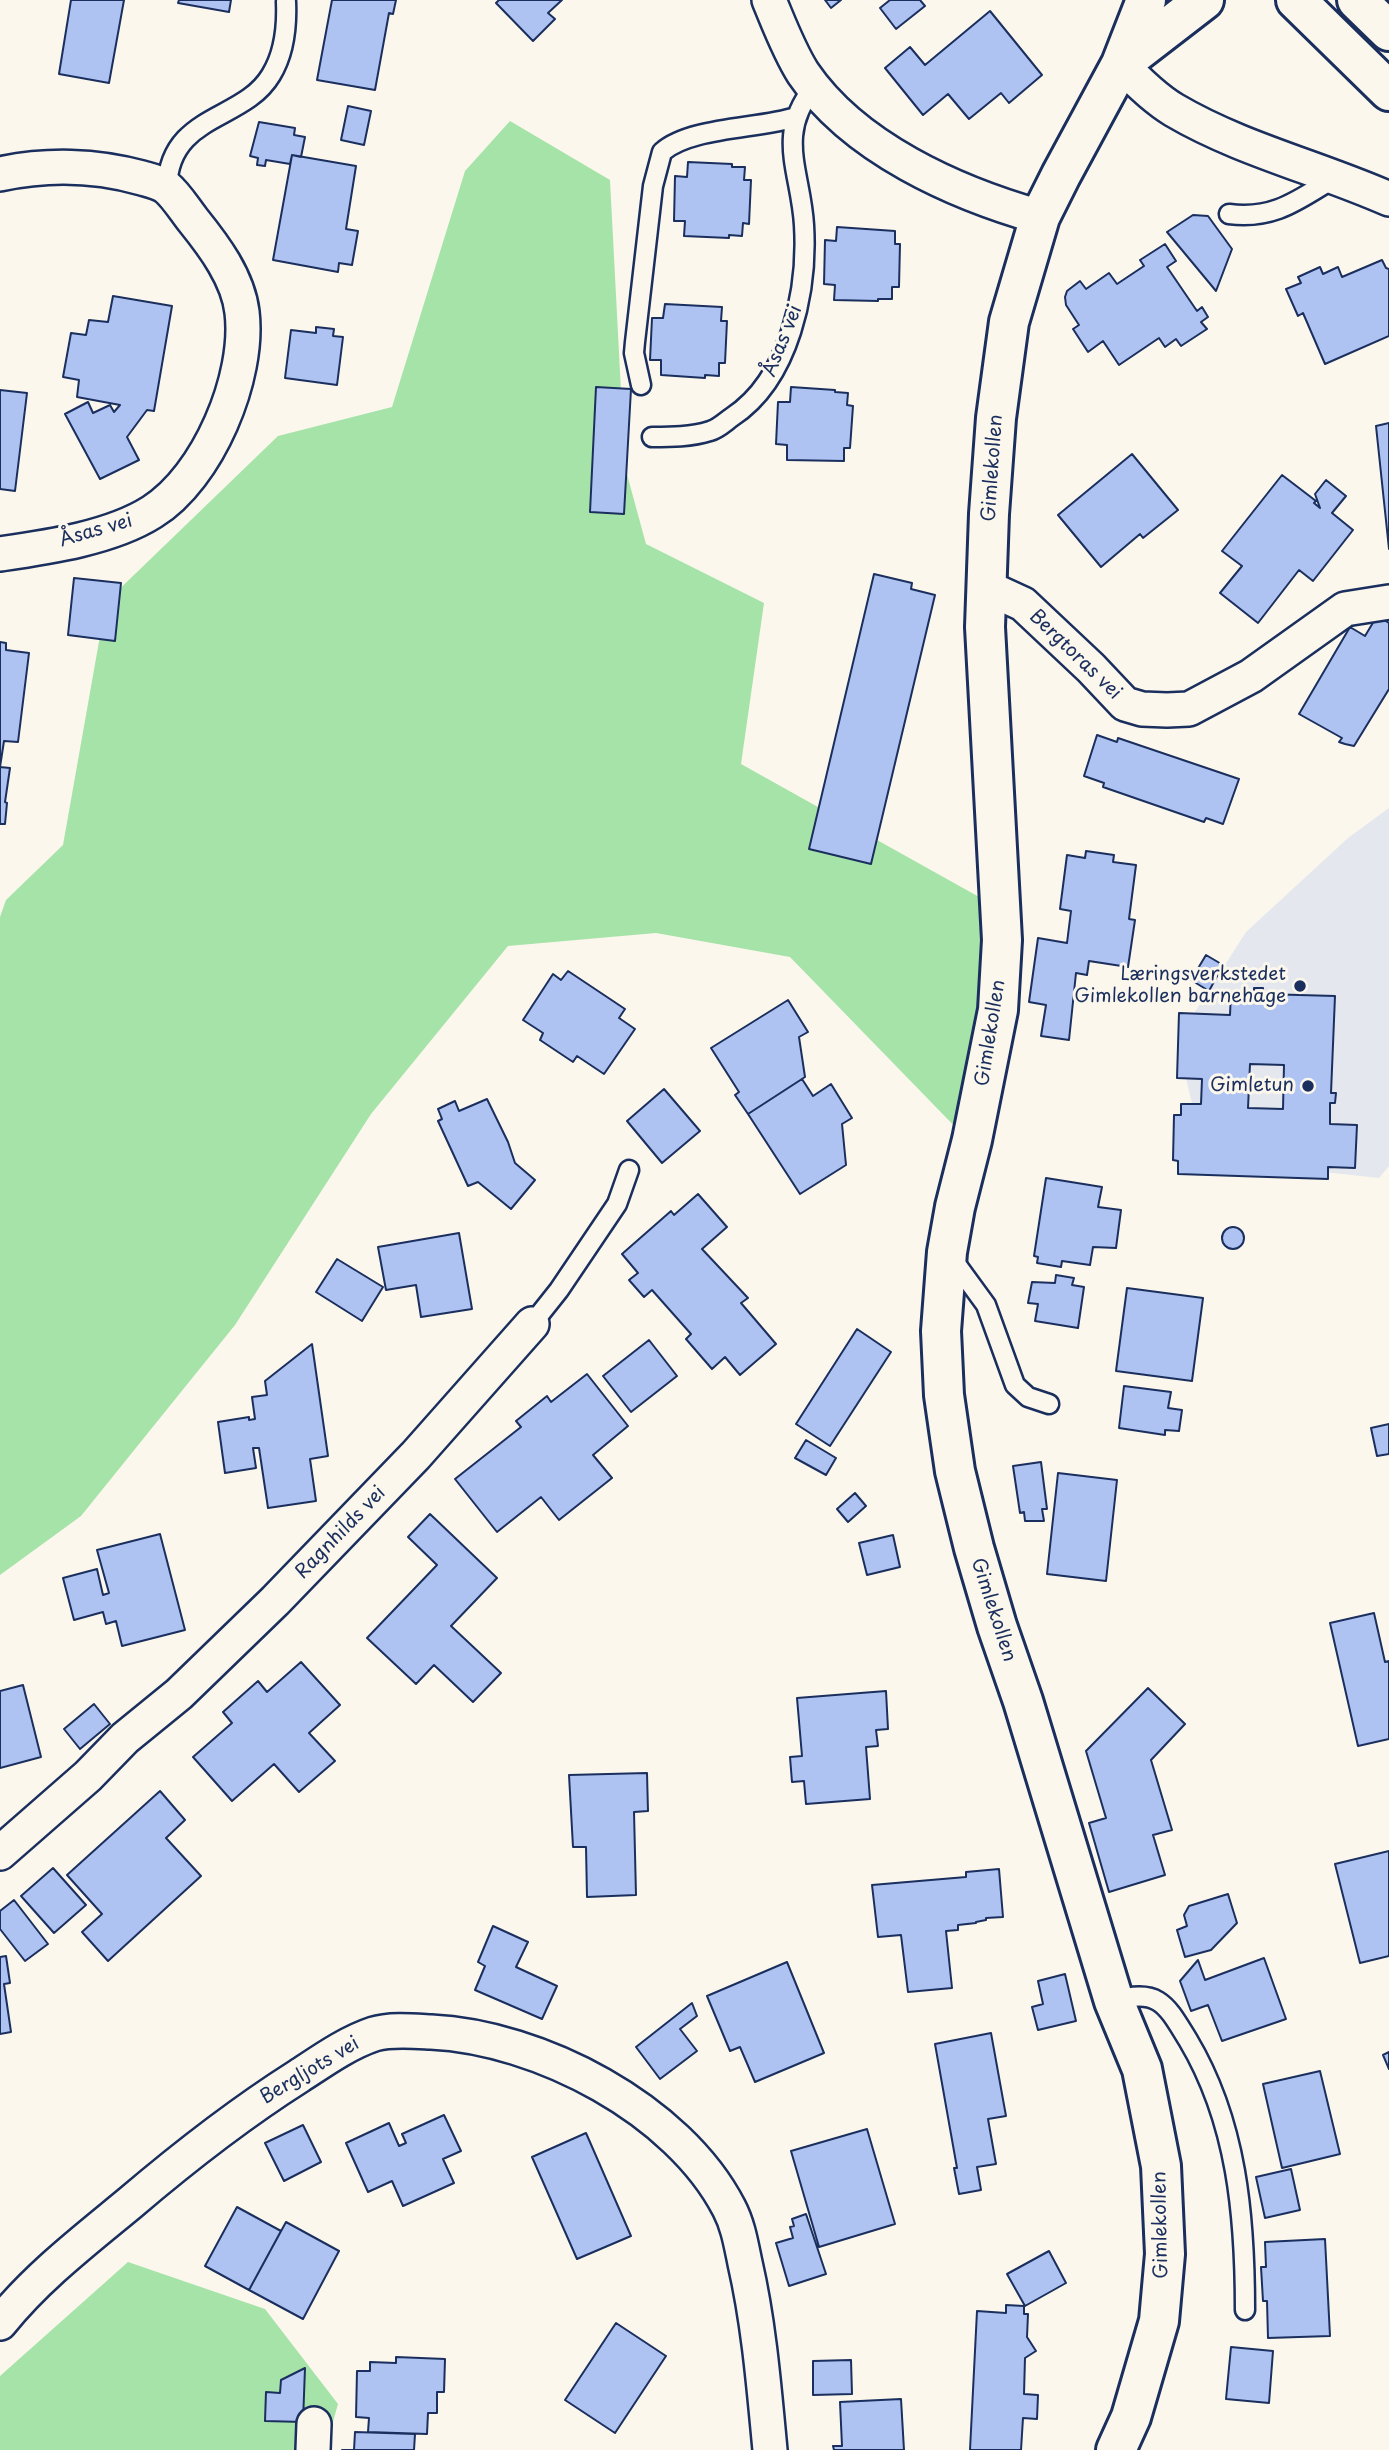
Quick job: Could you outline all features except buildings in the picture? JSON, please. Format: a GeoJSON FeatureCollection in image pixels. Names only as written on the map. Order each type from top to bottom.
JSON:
{"type":"FeatureCollection","features":[{"type":"Feature","properties":{"kind":"street"},"geometry":{"type":"LineString","coordinates":[[769,0],[801,70],[814,87],[827,102],[890,154],[997,205],[1040,217]]}},
{"type":"Feature","properties":{"kind":"street","name":"Gimlekollen"},"geometry":{"type":"LineString","coordinates":[[1116,2450],[1131,2417],[1159,2321],[1165,2255],[1161,2166],[1142,2069],[1114,2001],[974,1548],[955,1471],[944,1395],[941,1331],[947,1252],[998,1010],[1002,940],[985,627],[996,418],[1009,322],[1040,217],[1121,64],[1146,0]]}},
{"type":"Feature","properties":{"kind":"street","name":"Gimlekollen"},"geometry":{"type":"LineString","coordinates":[[1121,64],[1203,0]]}},
{"type":"Feature","properties":{"kind":"street"},"geometry":{"type":"LineString","coordinates":[[1296,0],[1389,91]]}},
{"type":"Feature","properties":{"kind":"street"},"geometry":{"type":"LineString","coordinates":[[1357,0],[1389,31]]}},
{"type":"Feature","properties":{"kind":"street"},"geometry":{"type":"LineString","coordinates":[[1121,64],[1140,85],[1174,109],[1209,127],[1389,199]]}},
{"type":"Feature","properties":{"kind":"street"},"geometry":{"type":"LineString","coordinates":[[0,174],[93,168],[120,172],[167,187]]}},
{"type":"Feature","properties":{"kind":"street","name":"Åsas vei"},"geometry":{"type":"LineString","coordinates":[[0,554],[93,536],[127,525],[153,511],[187,478],[222,424],[237,380],[242,355],[242,311],[231,279],[215,248],[167,187]]}},
{"type":"Feature","properties":{"kind":"street","name":"Bergtoras vei"},"geometry":{"type":"LineString","coordinates":[[986,587],[1023,604],[1125,704],[1142,709],[1167,710],[1189,709],[1251,676],[1345,609],[1389,602]]}},
{"type":"Feature","properties":{"kind":"street","name":"Ragnhilds vei"},"geometry":{"type":"LineString","coordinates":[[0,1853],[88,1776],[125,1738],[178,1693],[275,1601],[416,1455],[532,1324]]}},
{"type":"Feature","properties":{"kind":"street","name":"Bergljots vei"},"geometry":{"type":"LineString","coordinates":[[0,2323],[37,2281],[193,2149],[252,2105],[333,2054],[377,2033],[449,2033],[518,2048],[574,2070],[615,2091],[672,2136],[714,2182],[738,2229],[750,2282],[757,2322],[770,2450]]}},
{"type":"Feature","properties":{"kind":"lane"},"geometry":{"type":"LineString","coordinates":[[167,187],[167,172],[175,150],[200,126],[254,94],[271,75],[283,45],[287,21],[286,2]]}},
{"type":"Feature","properties":{"kind":"lane","name":"Åsas vei"},"geometry":{"type":"LineString","coordinates":[[652,437],[682,437],[712,431],[743,410],[763,389],[781,355],[794,324],[801,292],[804,256],[804,222],[791,144],[796,117],[814,87]]}},
{"type":"Feature","properties":{"kind":"lane"},"geometry":{"type":"LineString","coordinates":[[641,385],[634,353],[653,186],[662,152],[676,143],[722,130],[776,123],[796,117]]}},
{"type":"Feature","properties":{"kind":"lane"},"geometry":{"type":"LineString","coordinates":[[1229,214],[1268,214],[1336,177]]}},
{"type":"Feature","properties":{"kind":"lane","name":"Ragnhilds vei"},"geometry":{"type":"LineString","coordinates":[[532,1324],[559,1290],[617,1204],[629,1170]]}},
{"type":"Feature","properties":{"kind":"lane"},"geometry":{"type":"LineString","coordinates":[[947,1252],[985,1305],[1016,1385],[1028,1397],[1049,1404]]}},
{"type":"Feature","properties":{"kind":"lane"},"geometry":{"type":"LineString","coordinates":[[1114,2001],[1128,1996],[1148,1996],[1168,2006],[1199,2058],[1224,2119],[1241,2205],[1245,2243],[1245,2310]]}},
{"type":"Feature","properties":{"kind":"shaded area","name":"Læringsverkstedet Gimlekollen barnehage"},"geometry":{"type":"Polygon","coordinates":[[[1389,808],[1389,1166],[1379,1178],[1205,1159],[1177,1040],[1246,932],[1348,838],[1389,808]]]}},
{"type":"Feature","properties":{"kind":"green space"},"geometry":{"type":"Polygon","coordinates":[[[510,121],[610,180],[623,430],[622,456],[646,544],[764,603],[741,764],[1006,912],[965,1137],[790,957],[656,933],[508,946],[371,1114],[235,1325],[81,1516],[0,1575],[0,917],[6,900],[63,845],[106,602],[278,436],[392,407],[465,171],[510,121]]]}},
{"type":"Feature","properties":{"kind":"green space"},"geometry":{"type":"Polygon","coordinates":[[[128,2262],[265,2309],[338,2404],[325,2450],[0,2450],[0,2376],[128,2262]]]}},
{"type":"Feature","properties":{"kind":"place","name":"Læringsverkstedet Gimlekollen barnehage"},"geometry":{"type":"Point","coordinates":[1300,986]}},
{"type":"Feature","properties":{"kind":"place","name":"Gimletun"},"geometry":{"type":"Point","coordinates":[1308,1086]}}]}
